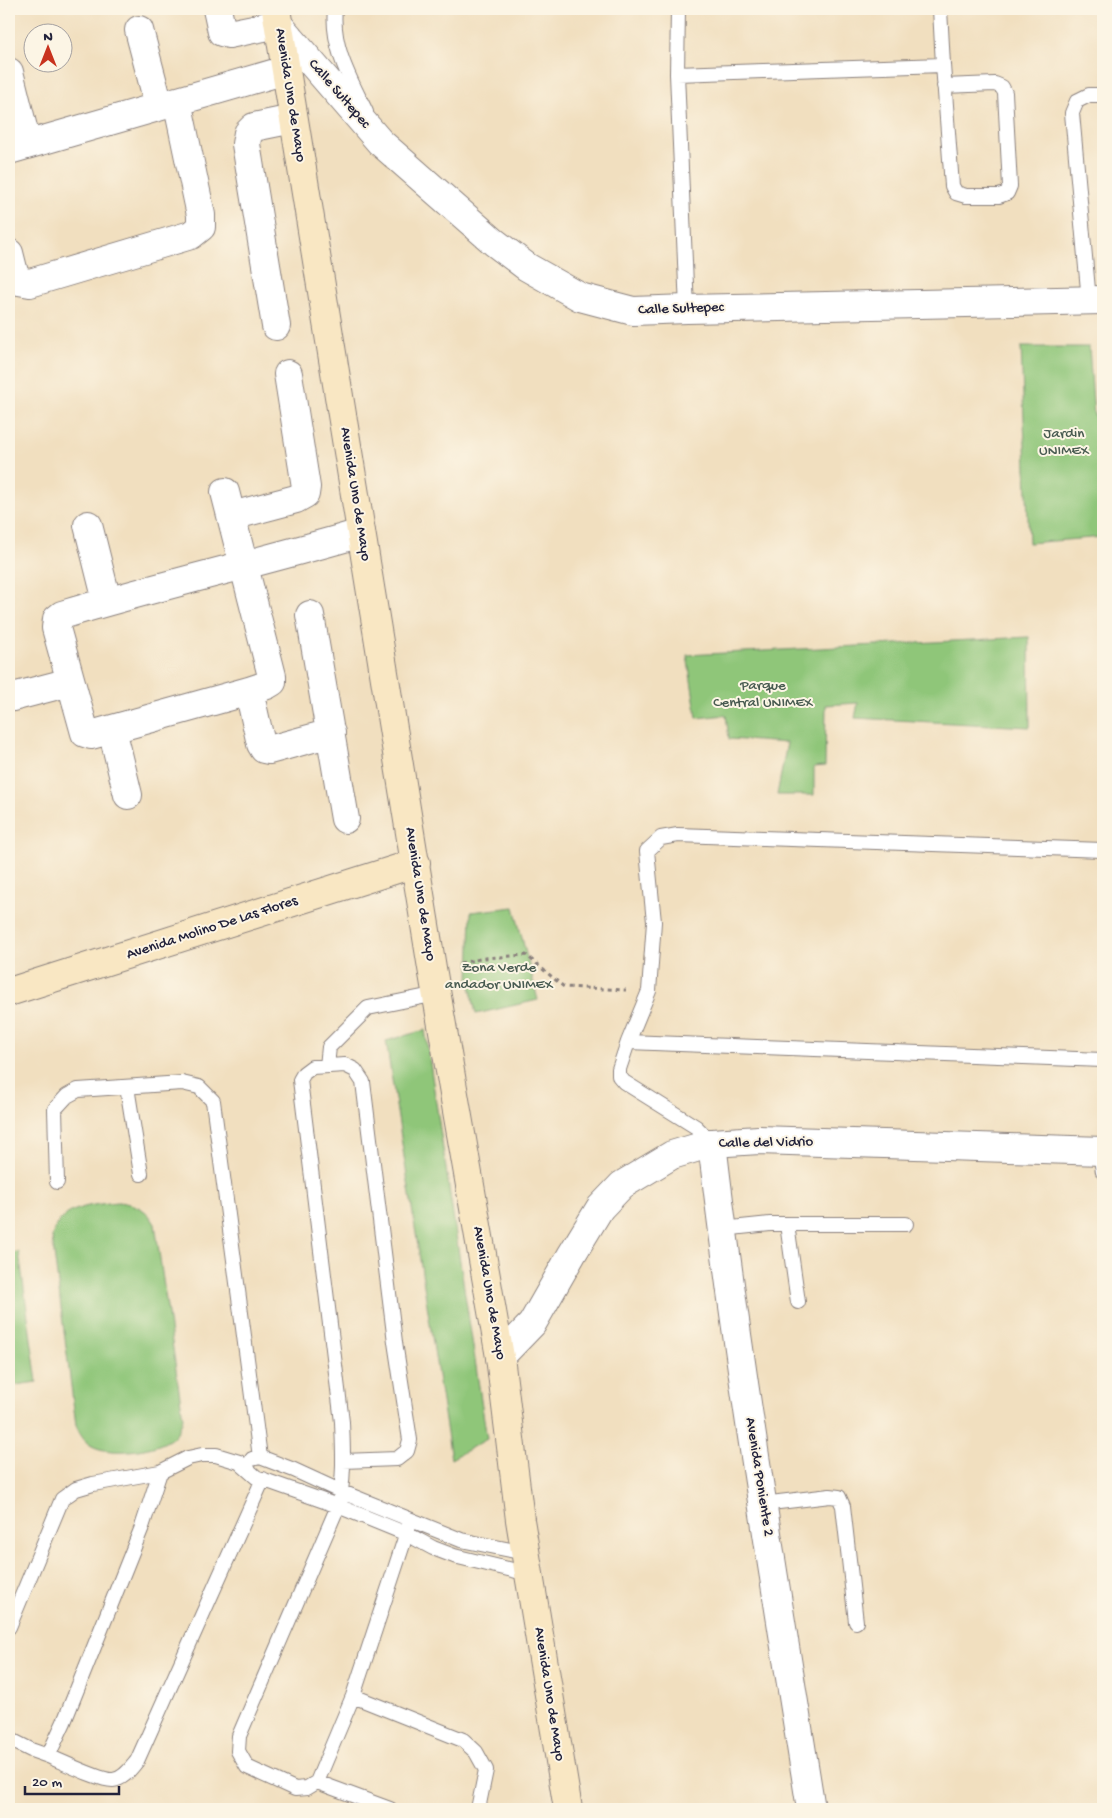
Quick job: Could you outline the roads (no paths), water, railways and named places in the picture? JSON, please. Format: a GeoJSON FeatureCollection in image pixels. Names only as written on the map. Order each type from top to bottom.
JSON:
{"type":"FeatureCollection","features":[{"type":"Feature","properties":{"kind":"main road","name":"Avenida Uno de Mayo"},"geometry":{"type":"LineString","coordinates":[[277,16],[434,981],[500,1358],[527,1564],[568,1809]]}},
{"type":"Feature","properties":{"kind":"main road","name":"Avenida Molino De Las Flores"},"geometry":{"type":"LineString","coordinates":[[9,992],[416,864]]}},
{"type":"Feature","properties":{"kind":"street"},"geometry":{"type":"LineString","coordinates":[[216,9],[222,32],[229,34],[277,16]]}},
{"type":"Feature","properties":{"kind":"street","name":"Calle Sultepec"},"geometry":{"type":"LineString","coordinates":[[277,16],[380,142],[501,247],[527,267],[580,297],[633,312],[687,309],[1096,301]]}},
{"type":"Feature","properties":{"kind":"street"},"geometry":{"type":"LineString","coordinates":[[9,253],[14,273],[19,281],[30,284],[191,235],[201,227],[201,215],[168,104],[139,30]]}},
{"type":"Feature","properties":{"kind":"street"},"geometry":{"type":"LineString","coordinates":[[9,72],[18,147],[286,70]]}},
{"type":"Feature","properties":{"kind":"street"},"geometry":{"type":"LineString","coordinates":[[276,326],[246,144],[248,133],[254,127],[293,119]]}},
{"type":"Feature","properties":{"kind":"street"},"geometry":{"type":"LineString","coordinates":[[288,374],[306,487],[305,494],[296,499],[228,504],[245,566],[272,682],[249,691],[112,729],[91,734],[85,733],[56,628],[58,618],[62,615],[108,601],[245,566],[361,533]]}},
{"type":"Feature","properties":{"kind":"street"},"geometry":{"type":"LineString","coordinates":[[88,525],[108,601]]}},
{"type":"Feature","properties":{"kind":"street"},"geometry":{"type":"LineString","coordinates":[[310,615],[345,819]]}},
{"type":"Feature","properties":{"kind":"street"},"geometry":{"type":"LineString","coordinates":[[9,698],[70,682]]}},
{"type":"Feature","properties":{"kind":"street"},"geometry":{"type":"LineString","coordinates":[[249,691],[261,744],[264,749],[269,750],[331,733]]}},
{"type":"Feature","properties":{"kind":"street"},"geometry":{"type":"LineString","coordinates":[[112,729],[128,795]]}},
{"type":"Feature","properties":{"kind":"street","name":"Calle del Vidrio"},"geometry":{"type":"LineString","coordinates":[[500,1358],[532,1324],[600,1208],[622,1185],[672,1156],[712,1143],[778,1141],[1102,1158]]}},
{"type":"Feature","properties":{"kind":"street","name":"Avenida Poniente 2"},"geometry":{"type":"LineString","coordinates":[[712,1143],[722,1229],[762,1504],[811,1809]]}},
{"type":"Feature","properties":{"kind":"lane"},"geometry":{"type":"LineString","coordinates":[[335,9],[334,19],[337,45],[346,71],[380,142]]}},
{"type":"Feature","properties":{"kind":"lane"},"geometry":{"type":"LineString","coordinates":[[678,9],[677,74],[687,309]]}},
{"type":"Feature","properties":{"kind":"lane"},"geometry":{"type":"LineString","coordinates":[[940,9],[942,66],[952,186],[956,193],[966,196],[999,196],[1007,193],[1010,186],[1005,94],[1002,87],[996,84],[944,86]]}},
{"type":"Feature","properties":{"kind":"lane"},"geometry":{"type":"LineString","coordinates":[[677,74],[942,66]]}},
{"type":"Feature","properties":{"kind":"lane"},"geometry":{"type":"LineString","coordinates":[[1096,301],[1072,113],[1077,101],[1089,95],[1103,94]]}},
{"type":"Feature","properties":{"kind":"lane"},"geometry":{"type":"LineString","coordinates":[[712,1143],[696,1127],[624,1082],[619,1076],[619,1068],[628,1042],[649,991],[654,922],[647,851],[661,838],[688,835],[1103,850]]}},
{"type":"Feature","properties":{"kind":"lane"},"geometry":{"type":"LineString","coordinates":[[327,1066],[329,1047],[368,1008],[434,981]]}},
{"type":"Feature","properties":{"kind":"lane"},"geometry":{"type":"LineString","coordinates":[[628,1042],[1103,1060]]}},
{"type":"Feature","properties":{"kind":"lane"},"geometry":{"type":"LineString","coordinates":[[343,1461],[397,1459],[407,1451],[410,1440],[395,1342],[363,1082],[355,1070],[345,1065],[312,1068],[304,1073],[300,1080],[342,1422],[342,1492],[338,1506],[240,1736],[238,1751],[247,1767],[295,1789],[307,1788],[318,1782],[353,1696],[411,1520]]}},
{"type":"Feature","properties":{"kind":"lane"},"geometry":{"type":"LineString","coordinates":[[58,1182],[56,1109],[67,1096],[78,1090],[182,1083],[199,1087],[213,1101],[260,1457]]}},
{"type":"Feature","properties":{"kind":"lane"},"geometry":{"type":"LineString","coordinates":[[127,1087],[141,1174]]}},
{"type":"Feature","properties":{"kind":"lane"},"geometry":{"type":"LineString","coordinates":[[722,1229],[788,1224],[906,1224]]}},
{"type":"Feature","properties":{"kind":"lane"},"geometry":{"type":"LineString","coordinates":[[788,1224],[798,1302]]}},
{"type":"Feature","properties":{"kind":"lane"},"geometry":{"type":"LineString","coordinates":[[9,1627],[62,1499],[76,1490],[93,1484],[160,1472],[188,1458],[202,1455],[216,1455],[239,1462],[262,1479],[338,1506],[407,1534],[433,1548],[454,1556],[527,1564]]}},
{"type":"Feature","properties":{"kind":"lane"},"geometry":{"type":"LineString","coordinates":[[239,1462],[260,1457],[411,1520],[527,1564]]}},
{"type":"Feature","properties":{"kind":"lane"},"geometry":{"type":"LineString","coordinates":[[48,1756],[64,1722],[142,1527],[160,1472]]}},
{"type":"Feature","properties":{"kind":"lane"},"geometry":{"type":"LineString","coordinates":[[9,1739],[31,1750],[100,1777],[113,1780],[127,1774],[137,1761],[262,1479]]}},
{"type":"Feature","properties":{"kind":"lane"},"geometry":{"type":"LineString","coordinates":[[762,1504],[830,1496],[839,1497],[843,1506],[856,1622]]}},
{"type":"Feature","properties":{"kind":"lane"},"geometry":{"type":"LineString","coordinates":[[353,1696],[463,1740],[470,1746],[476,1752],[486,1770],[478,1809]]}},
{"type":"Feature","properties":{"kind":"lane"},"geometry":{"type":"LineString","coordinates":[[318,1782],[390,1809]]}},
{"type":"Feature","properties":{"kind":"park label","name":"Jardin UNIMEX"},"geometry":{"type":"Point","coordinates":[1064,442]}},
{"type":"Feature","properties":{"kind":"park label","name":"Parque Central UNIMEX"},"geometry":{"type":"Point","coordinates":[763,694]}},
{"type":"Feature","properties":{"kind":"park label","name":"Zona Verde andador UNIMEX"},"geometry":{"type":"Point","coordinates":[499,976]}}]}
